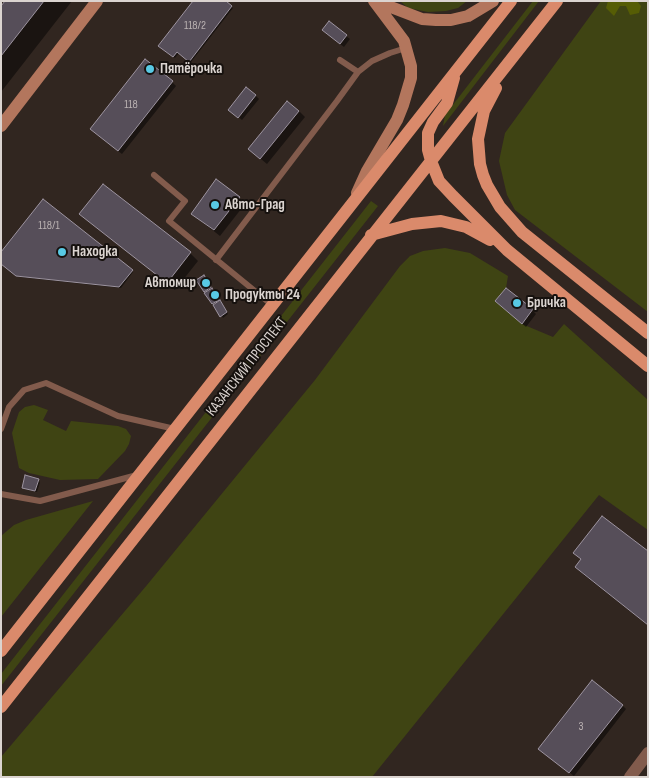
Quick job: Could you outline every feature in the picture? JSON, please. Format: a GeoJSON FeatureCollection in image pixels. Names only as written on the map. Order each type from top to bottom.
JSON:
{"type":"FeatureCollection","features":[{"type":"Feature","properties":{"kind":"main road"},"geometry":{"type":"LineString","coordinates":[[1,126],[98,1]]}},
{"type":"Feature","properties":{"kind":"main road"},"geometry":{"type":"LineString","coordinates":[[375,1],[422,19],[451,20],[468,16],[493,1]]}},
{"type":"Feature","properties":{"kind":"main road"},"geometry":{"type":"LineString","coordinates":[[354,199],[367,171],[397,120],[411,78],[411,66],[404,42],[375,1]]}},
{"type":"Feature","properties":{"kind":"main road","name":"КАЗАНСКИЙ ПРОСПЕКТ"},"geometry":{"type":"LineString","coordinates":[[1,651],[511,1]]}},
{"type":"Feature","properties":{"kind":"main road","name":"КАЗАНСКИЙ ПРОСПЕКТ"},"geometry":{"type":"LineString","coordinates":[[1,707],[557,1]]}},
{"type":"Feature","properties":{"kind":"main road"},"geometry":{"type":"LineString","coordinates":[[511,60],[484,111],[481,122],[478,151],[486,185],[500,207],[522,232],[648,333]]}},
{"type":"Feature","properties":{"kind":"main road"},"geometry":{"type":"LineString","coordinates":[[457,71],[447,103],[433,122],[428,133],[428,150],[435,174],[448,192],[507,250],[648,366]]}},
{"type":"Feature","properties":{"kind":"main road"},"geometry":{"type":"LineString","coordinates":[[371,235],[412,224],[440,221],[466,226],[507,250]]}},
{"type":"Feature","properties":{"kind":"street"},"geometry":{"type":"LineString","coordinates":[[630,777],[648,753]]}},
{"type":"Feature","properties":{"kind":"lane"},"geometry":{"type":"LineString","coordinates":[[216,260],[338,101],[358,72],[372,61],[406,48]]}},
{"type":"Feature","properties":{"kind":"lane"},"geometry":{"type":"LineString","coordinates":[[340,60],[358,72]]}},
{"type":"Feature","properties":{"kind":"lane"},"geometry":{"type":"LineString","coordinates":[[154,174],[186,200],[168,221],[272,305]]}},
{"type":"Feature","properties":{"kind":"lane"},"geometry":{"type":"LineString","coordinates":[[1,429],[9,407],[24,390],[46,383],[118,416],[175,429]]}},
{"type":"Feature","properties":{"kind":"lane"},"geometry":{"type":"LineString","coordinates":[[1,494],[40,501],[140,474]]}},
{"type":"Feature","properties":{"kind":"green space"},"geometry":{"type":"Polygon","coordinates":[[[400,1],[467,1],[458,8],[428,12],[408,8],[400,1]]]}},
{"type":"Feature","properties":{"kind":"green space"},"geometry":{"type":"Polygon","coordinates":[[[533,1],[539,1],[443,126],[445,115],[533,1]]]}},
{"type":"Feature","properties":{"kind":"green space"},"geometry":{"type":"Polygon","coordinates":[[[601,1],[648,1],[648,312],[515,210],[507,195],[499,161],[505,133],[601,1]]]}},
{"type":"Feature","properties":{"kind":"green space"},"geometry":{"type":"Polygon","coordinates":[[[608,1],[637,1],[641,6],[639,13],[630,15],[626,6],[620,6],[614,16],[606,8],[608,1]]]}},
{"type":"Feature","properties":{"kind":"green space"},"geometry":{"type":"Polygon","coordinates":[[[371,201],[378,206],[1,686],[1,674],[371,201]]]}},
{"type":"Feature","properties":{"kind":"green space"},"geometry":{"type":"Polygon","coordinates":[[[445,248],[470,253],[508,276],[506,288],[495,301],[522,324],[553,337],[564,324],[648,400],[648,530],[599,495],[372,777],[1,777],[1,757],[147,585],[315,380],[400,266],[410,256],[423,251],[445,248]]]}},
{"type":"Feature","properties":{"kind":"green space"},"geometry":{"type":"Polygon","coordinates":[[[34,405],[48,410],[43,420],[66,431],[71,421],[118,426],[126,429],[131,436],[129,444],[125,451],[98,479],[60,480],[29,473],[19,468],[12,433],[19,412],[25,407],[34,405]]]}},
{"type":"Feature","properties":{"kind":"green space"},"geometry":{"type":"Polygon","coordinates":[[[93,501],[1,617],[1,536],[14,525],[26,520],[93,501]]]}},
{"type":"Feature","properties":{"kind":"building"},"geometry":{"type":"Polygon","coordinates":[[[5,1],[44,1],[1,56],[1,6],[5,1]]]}},
{"type":"Feature","properties":{"kind":"building"},"geometry":{"type":"Polygon","coordinates":[[[193,1],[226,1],[232,6],[189,62],[177,52],[173,57],[158,46],[193,1]]]}},
{"type":"Feature","properties":{"kind":"building"},"geometry":{"type":"Polygon","coordinates":[[[329,21],[347,35],[340,44],[322,30],[329,21]]]}},
{"type":"Feature","properties":{"kind":"building"},"geometry":{"type":"Polygon","coordinates":[[[145,59],[173,81],[118,151],[90,129],[145,59]]]}},
{"type":"Feature","properties":{"kind":"building"},"geometry":{"type":"Polygon","coordinates":[[[246,87],[256,95],[238,118],[228,110],[246,87]]]}},
{"type":"Feature","properties":{"kind":"building"},"geometry":{"type":"Polygon","coordinates":[[[287,101],[299,111],[260,159],[248,149],[287,101]]]}},
{"type":"Feature","properties":{"kind":"building"},"geometry":{"type":"Polygon","coordinates":[[[216,179],[240,197],[214,230],[191,214],[216,179]]]}},
{"type":"Feature","properties":{"kind":"building"},"geometry":{"type":"Polygon","coordinates":[[[103,184],[191,252],[167,283],[79,214],[103,184]]]}},
{"type":"Feature","properties":{"kind":"building"},"geometry":{"type":"Polygon","coordinates":[[[43,199],[133,270],[119,287],[16,276],[1,264],[1,252],[43,199]]]}},
{"type":"Feature","properties":{"kind":"building"},"geometry":{"type":"Polygon","coordinates":[[[204,275],[211,287],[204,292],[196,280],[204,275]]]}},
{"type":"Feature","properties":{"kind":"building"},"geometry":{"type":"Polygon","coordinates":[[[212,288],[219,300],[212,304],[204,293],[212,288]]]}},
{"type":"Feature","properties":{"kind":"building"},"geometry":{"type":"Polygon","coordinates":[[[506,288],[533,309],[522,324],[495,301],[506,288]]]}},
{"type":"Feature","properties":{"kind":"building"},"geometry":{"type":"Polygon","coordinates":[[[220,300],[227,312],[220,317],[213,305],[220,300]]]}},
{"type":"Feature","properties":{"kind":"building"},"geometry":{"type":"Polygon","coordinates":[[[25,475],[39,479],[35,491],[22,488],[25,475]]]}},
{"type":"Feature","properties":{"kind":"building"},"geometry":{"type":"Polygon","coordinates":[[[602,516],[648,551],[648,625],[575,567],[581,559],[573,553],[602,516]]]}},
{"type":"Feature","properties":{"kind":"building"},"geometry":{"type":"Polygon","coordinates":[[[592,680],[623,705],[569,773],[538,749],[592,680]]]}},
{"type":"Feature","properties":{"kind":"place","name":"Пятёрочка"},"geometry":{"type":"Point","coordinates":[150,69]}},
{"type":"Feature","properties":{"kind":"place","name":"Авто-Град"},"geometry":{"type":"Point","coordinates":[215,205]}},
{"type":"Feature","properties":{"kind":"place","name":"Находка"},"geometry":{"type":"Point","coordinates":[62,252]}},
{"type":"Feature","properties":{"kind":"place","name":"Автомир"},"geometry":{"type":"Point","coordinates":[206,283]}},
{"type":"Feature","properties":{"kind":"place","name":"Продукты 24"},"geometry":{"type":"Point","coordinates":[215,295]}},
{"type":"Feature","properties":{"kind":"place","name":"Бричка"},"geometry":{"type":"Point","coordinates":[517,303]}}]}
